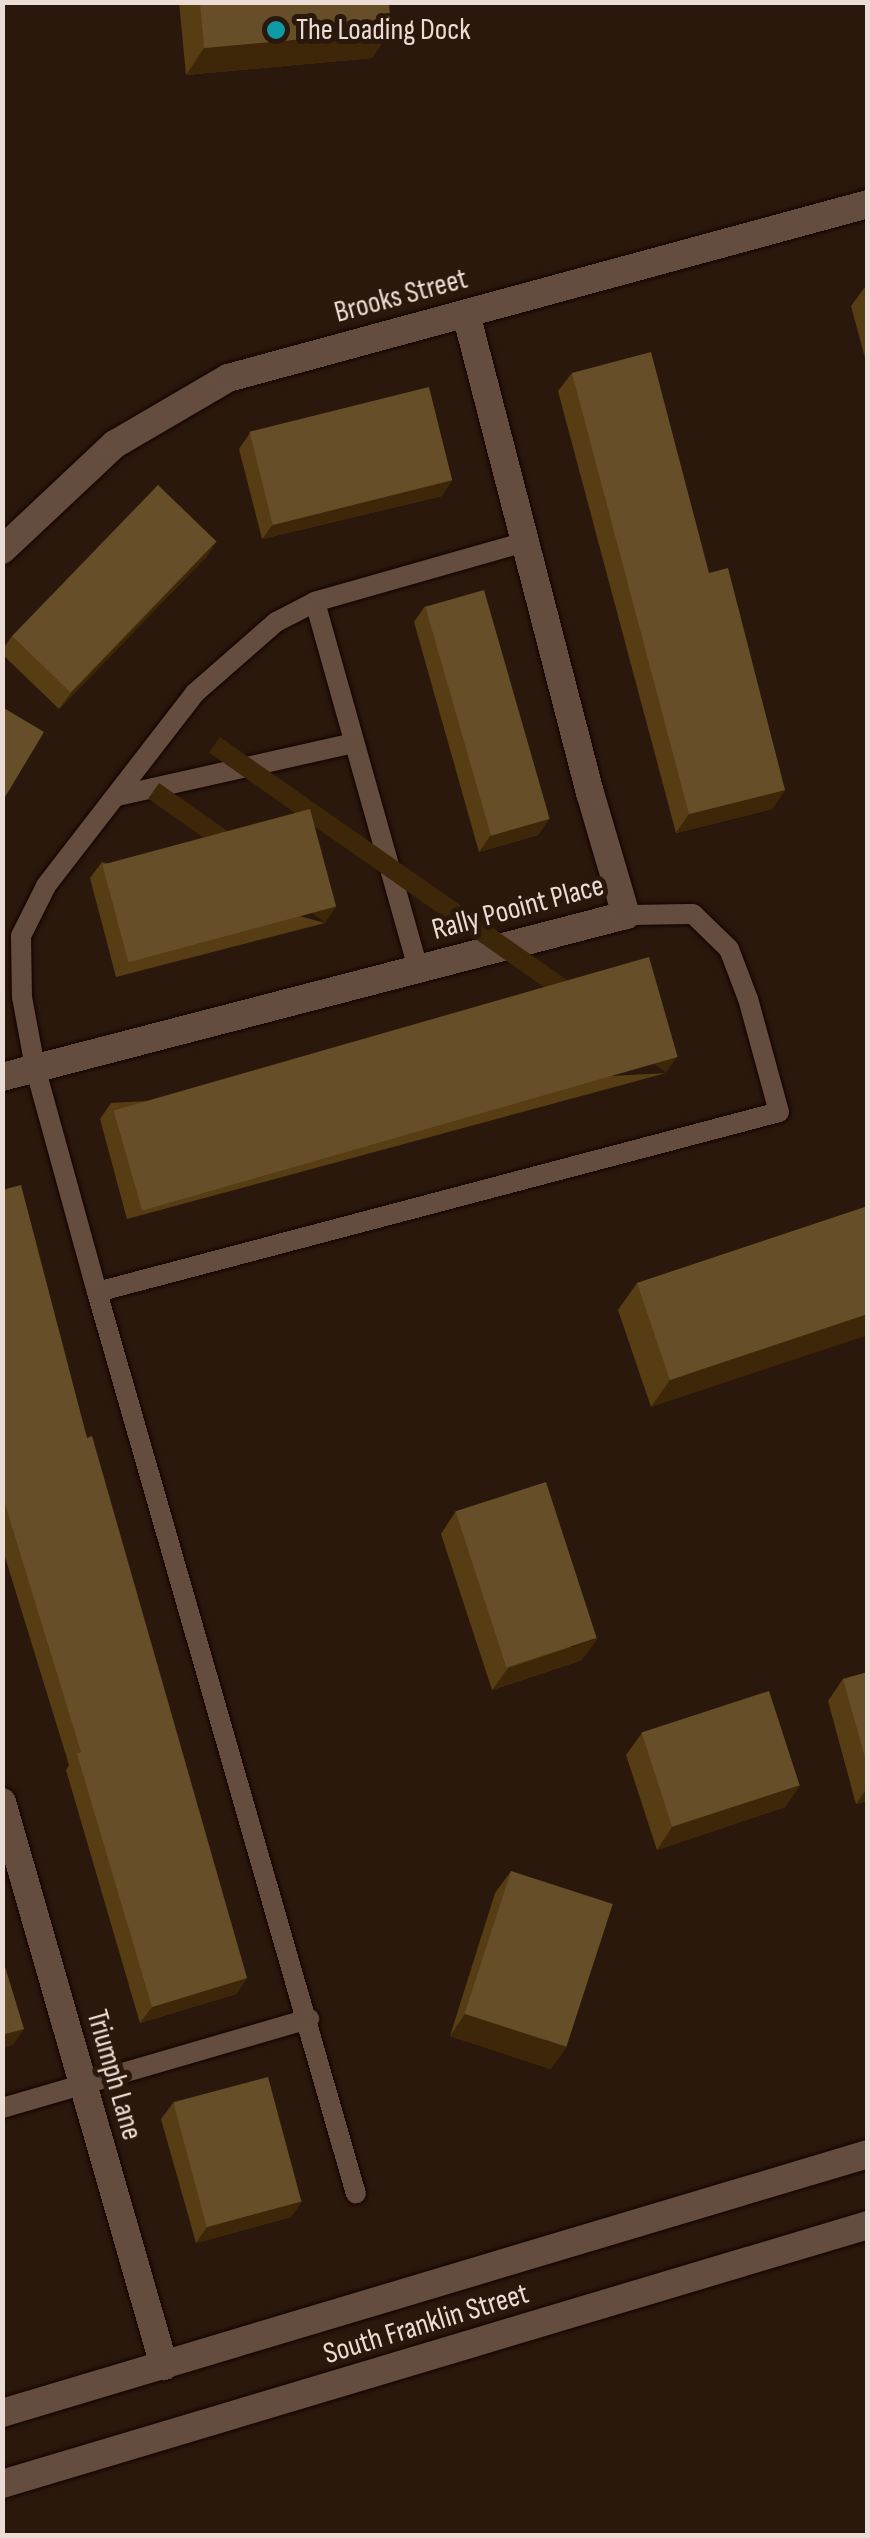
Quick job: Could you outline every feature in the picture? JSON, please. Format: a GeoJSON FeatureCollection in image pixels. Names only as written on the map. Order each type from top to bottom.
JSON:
{"type":"FeatureCollection","features":[{"type":"Feature","properties":{"kind":"street","name":"Brooks Street"},"geometry":{"type":"LineString","coordinates":[[2,550],[115,444],[228,378],[868,204]]}},
{"type":"Feature","properties":{"kind":"street","name":"Rally Pooint Place"},"geometry":{"type":"LineString","coordinates":[[2,1077],[626,914],[466,314]]}},
{"type":"Feature","properties":{"kind":"street","name":"Triumph Lane"},"geometry":{"type":"LineString","coordinates":[[2,1802],[164,2366]]}},
{"type":"Feature","properties":{"kind":"street","name":"South Franklin Street"},"geometry":{"type":"LineString","coordinates":[[2,2413],[868,2154]]}},
{"type":"Feature","properties":{"kind":"street","name":"South Franklin Street"},"geometry":{"type":"LineString","coordinates":[[2,2484],[868,2225]]}},
{"type":"Feature","properties":{"kind":"lane"},"geometry":{"type":"LineString","coordinates":[[356,2194],[35,1067],[22,997],[21,936],[46,886],[195,694],[276,622],[315,602],[526,542]]}},
{"type":"Feature","properties":{"kind":"lane"},"geometry":{"type":"LineString","coordinates":[[315,602],[418,969]]}},
{"type":"Feature","properties":{"kind":"lane"},"geometry":{"type":"LineString","coordinates":[[116,796],[354,743]]}},
{"type":"Feature","properties":{"kind":"lane"},"geometry":{"type":"LineString","coordinates":[[97,1292],[779,1112],[748,998],[729,949],[692,914],[626,914]]}},
{"type":"Feature","properties":{"kind":"lane"},"geometry":{"type":"LineString","coordinates":[[2,2108],[309,2019]]}},
{"type":"Feature","properties":{"kind":"building"},"geometry":{"type":"Polygon","coordinates":[[[200,2],[389,2],[391,31],[204,48],[200,2]]]}},
{"type":"Feature","properties":{"kind":"building"},"geometry":{"type":"Polygon","coordinates":[[[651,352],[709,573],[728,568],[785,790],[689,814],[572,373],[651,352]]]}},
{"type":"Feature","properties":{"kind":"building"},"geometry":{"type":"Polygon","coordinates":[[[429,387],[452,480],[273,525],[249,432],[429,387]]]}},
{"type":"Feature","properties":{"kind":"building"},"geometry":{"type":"Polygon","coordinates":[[[158,485],[216,541],[70,692],[12,636],[158,485]]]}},
{"type":"Feature","properties":{"kind":"building"},"geometry":{"type":"Polygon","coordinates":[[[484,590],[550,819],[491,836],[425,607],[484,590]]]}},
{"type":"Feature","properties":{"kind":"building"},"geometry":{"type":"Polygon","coordinates":[[[2,707],[44,732],[2,802],[2,707]]]}},
{"type":"Feature","properties":{"kind":"building"},"geometry":{"type":"Polygon","coordinates":[[[310,809],[336,907],[128,962],[102,865],[310,809]]]}},
{"type":"Feature","properties":{"kind":"building"},"geometry":{"type":"Polygon","coordinates":[[[649,957],[678,1057],[142,1211],[114,1111],[649,957]]]}},
{"type":"Feature","properties":{"kind":"building"},"geometry":{"type":"Polygon","coordinates":[[[21,1185],[87,1438],[92,1436],[247,1978],[152,2007],[77,1754],[81,1752],[2,1494],[2,1190],[21,1185]]]}},
{"type":"Feature","properties":{"kind":"building"},"geometry":{"type":"Polygon","coordinates":[[[868,1206],[868,1314],[670,1380],[637,1283],[868,1206]]]}},
{"type":"Feature","properties":{"kind":"building"},"geometry":{"type":"Polygon","coordinates":[[[546,1482],[597,1638],[506,1667],[456,1511],[546,1482]]]}},
{"type":"Feature","properties":{"kind":"building"},"geometry":{"type":"Polygon","coordinates":[[[868,1672],[868,1768],[843,1679],[868,1672]]]}},
{"type":"Feature","properties":{"kind":"building"},"geometry":{"type":"Polygon","coordinates":[[[769,1691],[800,1785],[672,1827],[642,1732],[769,1691]]]}},
{"type":"Feature","properties":{"kind":"building"},"geometry":{"type":"Polygon","coordinates":[[[511,1871],[613,1904],[566,2047],[465,2014],[511,1871]]]}},
{"type":"Feature","properties":{"kind":"building"},"geometry":{"type":"Polygon","coordinates":[[[2,1957],[24,2029],[2,2035],[2,1957]]]}},
{"type":"Feature","properties":{"kind":"building"},"geometry":{"type":"Polygon","coordinates":[[[268,2077],[301,2202],[207,2227],[173,2102],[268,2077]]]}},
{"type":"Feature","properties":{"kind":"place","name":"The Loading Dock"},"geometry":{"type":"Point","coordinates":[276,30]}}]}
